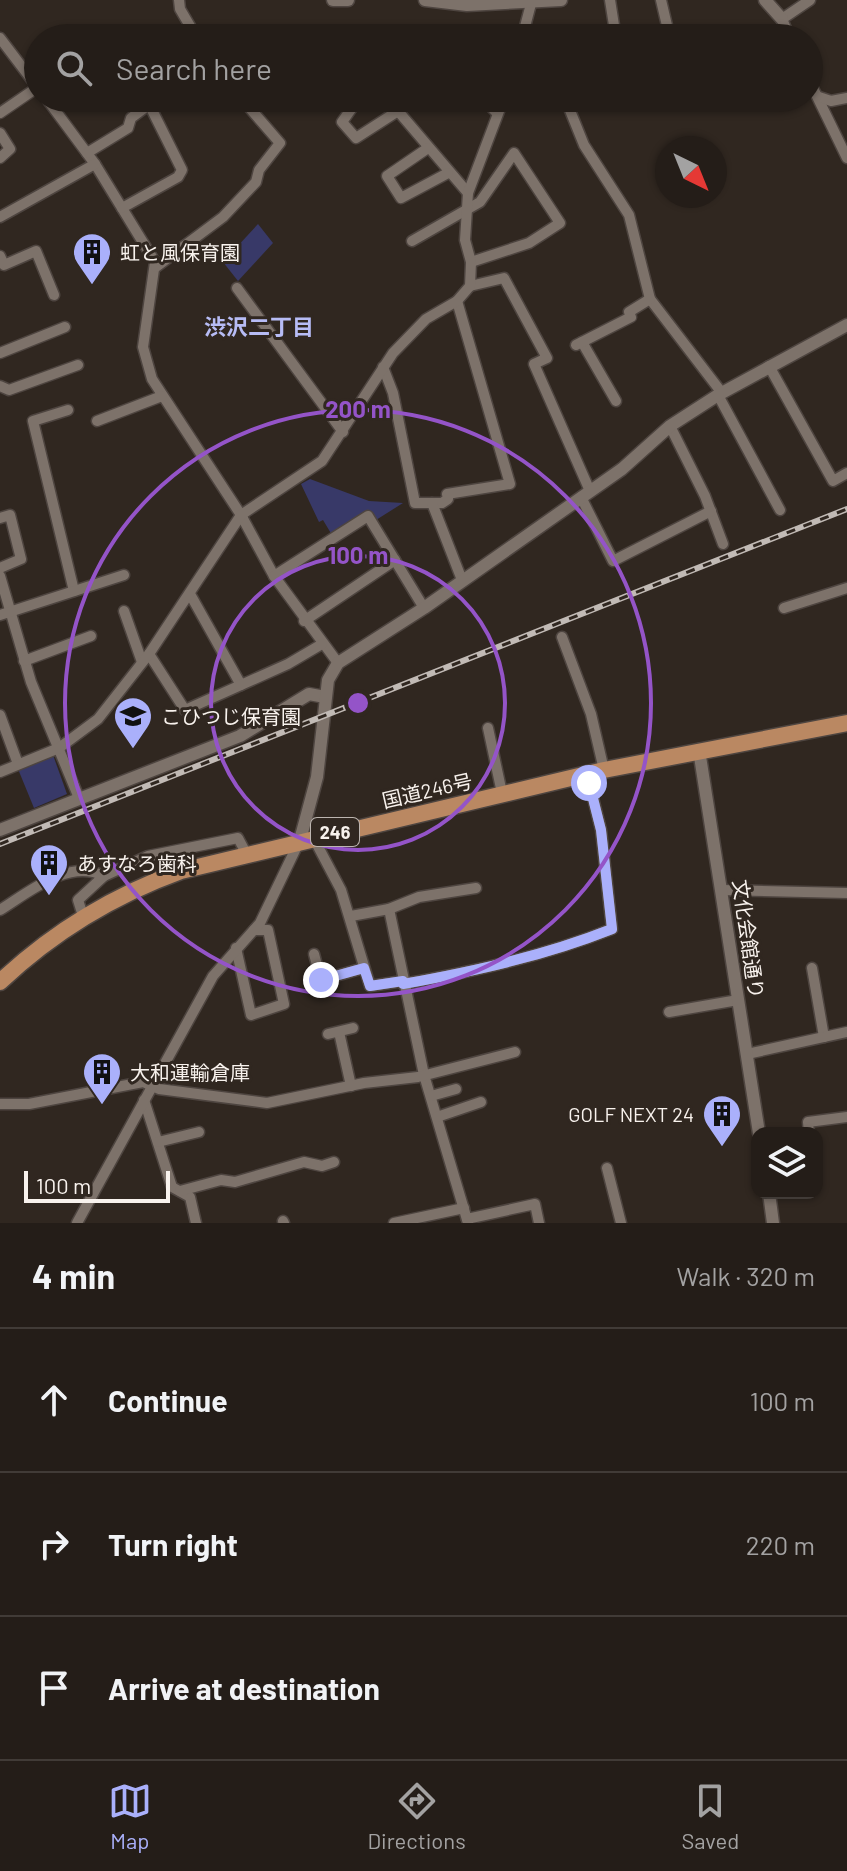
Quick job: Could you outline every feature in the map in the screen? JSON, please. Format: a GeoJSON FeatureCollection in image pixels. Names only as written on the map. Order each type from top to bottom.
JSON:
{"type":"FeatureCollection","features":[{"type":"Feature","properties":{"kind":"highway","name":"国道246号"},"geometry":{"type":"LineString","coordinates":[[0,982],[28,956],[83,916],[145,884],[246,853],[595,772],[847,723]]}},
{"type":"Feature","properties":{"kind":"street"},"geometry":{"type":"LineString","coordinates":[[179,0],[180,9],[189,24]]}},
{"type":"Feature","properties":{"kind":"street"},"geometry":{"type":"LineString","coordinates":[[333,0],[348,0]]}},
{"type":"Feature","properties":{"kind":"street"},"geometry":{"type":"LineString","coordinates":[[425,0],[467,5],[561,0]]}},
{"type":"Feature","properties":{"kind":"street"},"geometry":{"type":"LineString","coordinates":[[610,0],[614,24]]}},
{"type":"Feature","properties":{"kind":"street"},"geometry":{"type":"LineString","coordinates":[[661,0],[667,24]]}},
{"type":"Feature","properties":{"kind":"street"},"geometry":{"type":"LineString","coordinates":[[765,0],[784,24]]}},
{"type":"Feature","properties":{"kind":"street"},"geometry":{"type":"LineString","coordinates":[[782,19],[810,0]]}},
{"type":"Feature","properties":{"kind":"street"},"geometry":{"type":"LineString","coordinates":[[526,24],[532,1]]}},
{"type":"Feature","properties":{"kind":"street"},"geometry":{"type":"LineString","coordinates":[[0,38],[24,70]]}},
{"type":"Feature","properties":{"kind":"street"},"geometry":{"type":"LineString","coordinates":[[0,113],[24,97]]}},
{"type":"Feature","properties":{"kind":"street"},"geometry":{"type":"LineString","coordinates":[[823,98],[831,101],[847,98]]}},
{"type":"Feature","properties":{"kind":"street"},"geometry":{"type":"LineString","coordinates":[[823,106],[847,158]]}},
{"type":"Feature","properties":{"kind":"street"},"geometry":{"type":"LineString","coordinates":[[56,112],[95,164],[156,267],[143,347],[146,364],[162,396],[241,515],[274,576],[304,621],[338,663]]}},
{"type":"Feature","properties":{"kind":"street"},"geometry":{"type":"LineString","coordinates":[[87,153],[128,128],[131,118],[138,112]]}},
{"type":"Feature","properties":{"kind":"street"},"geometry":{"type":"LineString","coordinates":[[122,208],[178,177],[182,170],[156,112]]}},
{"type":"Feature","properties":{"kind":"street"},"geometry":{"type":"LineString","coordinates":[[156,267],[223,217],[256,182],[259,170],[280,143],[253,112]]}},
{"type":"Feature","properties":{"kind":"street"},"geometry":{"type":"LineString","coordinates":[[349,112],[342,122],[356,138],[396,112]]}},
{"type":"Feature","properties":{"kind":"street"},"geometry":{"type":"LineString","coordinates":[[399,112],[468,193]]}},
{"type":"Feature","properties":{"kind":"street"},"geometry":{"type":"LineString","coordinates":[[570,112],[584,145],[629,215],[650,299],[720,394],[780,510]]}},
{"type":"Feature","properties":{"kind":"street"},"geometry":{"type":"LineString","coordinates":[[470,286],[471,262],[465,211],[468,193],[497,113]]}},
{"type":"Feature","properties":{"kind":"street"},"geometry":{"type":"LineString","coordinates":[[0,133],[10,149],[0,158]]}},
{"type":"Feature","properties":{"kind":"street"},"geometry":{"type":"LineString","coordinates":[[428,148],[387,176],[401,198],[448,173]]}},
{"type":"Feature","properties":{"kind":"street"},"geometry":{"type":"LineString","coordinates":[[412,241],[480,202],[514,153],[560,223],[529,243],[471,262]]}},
{"type":"Feature","properties":{"kind":"street"},"geometry":{"type":"LineString","coordinates":[[0,217],[95,164]]}},
{"type":"Feature","properties":{"kind":"street"},"geometry":{"type":"LineString","coordinates":[[0,256],[4,265],[36,251],[54,295]]}},
{"type":"Feature","properties":{"kind":"street"},"geometry":{"type":"LineString","coordinates":[[0,772],[59,748],[98,719],[190,594],[241,515],[310,472],[343,432],[383,367],[426,319],[457,301],[470,286],[504,278],[547,358],[534,364],[613,561],[687,526],[711,511]]}},
{"type":"Feature","properties":{"kind":"street"},"geometry":{"type":"LineString","coordinates":[[237,288],[343,432]]}},
{"type":"Feature","properties":{"kind":"street"},"geometry":{"type":"LineString","coordinates":[[616,401],[579,343],[631,317],[629,312],[650,299]]}},
{"type":"Feature","properties":{"kind":"street"},"geometry":{"type":"LineString","coordinates":[[383,367],[393,393],[415,503],[446,501],[447,494],[510,484],[457,301]]}},
{"type":"Feature","properties":{"kind":"street"},"geometry":{"type":"LineString","coordinates":[[77,1223],[213,976],[254,930],[307,838],[325,697],[338,663],[424,608],[585,494],[670,426],[769,366],[847,325]]}},
{"type":"Feature","properties":{"kind":"street"},"geometry":{"type":"LineString","coordinates":[[0,353],[65,327]]}},
{"type":"Feature","properties":{"kind":"street"},"geometry":{"type":"LineString","coordinates":[[0,386],[9,390],[78,365]]}},
{"type":"Feature","properties":{"kind":"street"},"geometry":{"type":"LineString","coordinates":[[769,366],[833,481],[847,473]]}},
{"type":"Feature","properties":{"kind":"street"},"geometry":{"type":"LineString","coordinates":[[97,421],[162,396]]}},
{"type":"Feature","properties":{"kind":"street"},"geometry":{"type":"LineString","coordinates":[[68,410],[33,421],[74,591]]}},
{"type":"Feature","properties":{"kind":"street"},"geometry":{"type":"LineString","coordinates":[[670,426],[711,511],[723,544]]}},
{"type":"Feature","properties":{"kind":"street"},"geometry":{"type":"LineString","coordinates":[[432,503],[462,580]]}},
{"type":"Feature","properties":{"kind":"street"},"geometry":{"type":"LineString","coordinates":[[0,518],[10,515],[21,559],[0,568]]}},
{"type":"Feature","properties":{"kind":"street"},"geometry":{"type":"LineString","coordinates":[[274,576],[368,516],[424,608]]}},
{"type":"Feature","properties":{"kind":"street"},"geometry":{"type":"LineString","coordinates":[[304,621],[395,560]]}},
{"type":"Feature","properties":{"kind":"street"},"geometry":{"type":"LineString","coordinates":[[5,613],[124,575]]}},
{"type":"Feature","properties":{"kind":"street"},"geometry":{"type":"LineString","coordinates":[[0,576],[5,613],[79,798]]}},
{"type":"Feature","properties":{"kind":"street"},"geometry":{"type":"LineString","coordinates":[[784,608],[847,588]]}},
{"type":"Feature","properties":{"kind":"street"},"geometry":{"type":"LineString","coordinates":[[190,594],[241,685]]}},
{"type":"Feature","properties":{"kind":"street"},"geometry":{"type":"LineString","coordinates":[[124,611],[145,658],[185,710],[288,664],[322,644]]}},
{"type":"Feature","properties":{"kind":"street"},"geometry":{"type":"LineString","coordinates":[[24,661],[91,636]]}},
{"type":"Feature","properties":{"kind":"street"},"geometry":{"type":"LineString","coordinates":[[307,838],[351,916],[370,986],[480,970],[563,948],[612,929],[591,714],[562,637]]}},
{"type":"Feature","properties":{"kind":"street"},"geometry":{"type":"LineString","coordinates":[[0,830],[240,736],[309,694],[325,697]]}},
{"type":"Feature","properties":{"kind":"street"},"geometry":{"type":"LineString","coordinates":[[0,717],[18,764]]}},
{"type":"Feature","properties":{"kind":"street"},"geometry":{"type":"LineString","coordinates":[[488,728],[502,793]]}},
{"type":"Feature","properties":{"kind":"street","name":"文化会館通り"},"geometry":{"type":"LineString","coordinates":[[699,750],[758,1127]]}},
{"type":"Feature","properties":{"kind":"street"},"geometry":{"type":"LineString","coordinates":[[83,916],[78,900],[104,876],[148,856],[238,838],[246,853]]}},
{"type":"Feature","properties":{"kind":"street"},"geometry":{"type":"LineString","coordinates":[[0,910],[44,882],[72,871],[92,870],[104,876]]}},
{"type":"Feature","properties":{"kind":"street"},"geometry":{"type":"LineString","coordinates":[[351,916],[389,909],[419,897],[476,888]]}},
{"type":"Feature","properties":{"kind":"street"},"geometry":{"type":"LineString","coordinates":[[722,890],[847,893]]}},
{"type":"Feature","properties":{"kind":"street"},"geometry":{"type":"LineString","coordinates":[[389,909],[424,1075],[467,1217]]}},
{"type":"Feature","properties":{"kind":"street"},"geometry":{"type":"LineString","coordinates":[[236,948],[251,1015],[284,1004],[268,930],[254,930]]}},
{"type":"Feature","properties":{"kind":"street"},"geometry":{"type":"LineString","coordinates":[[314,954],[318,982],[364,968]]}},
{"type":"Feature","properties":{"kind":"street"},"geometry":{"type":"LineString","coordinates":[[812,968],[824,1037]]}},
{"type":"Feature","properties":{"kind":"street"},"geometry":{"type":"LineString","coordinates":[[669,1012],[738,1000]]}},
{"type":"Feature","properties":{"kind":"street"},"geometry":{"type":"LineString","coordinates":[[351,1086],[333,1033],[353,1028]]}},
{"type":"Feature","properties":{"kind":"street"},"geometry":{"type":"LineString","coordinates":[[747,1054],[847,1032]]}},
{"type":"Feature","properties":{"kind":"street"},"geometry":{"type":"LineString","coordinates":[[0,1104],[62,1099],[143,1082],[150,1086],[267,1103],[424,1075],[515,1052]]}},
{"type":"Feature","properties":{"kind":"street"},"geometry":{"type":"LineString","coordinates":[[431,1096],[456,1089]]}},
{"type":"Feature","properties":{"kind":"street"},"geometry":{"type":"LineString","coordinates":[[144,1100],[172,1187],[190,1197],[196,1223]]}},
{"type":"Feature","properties":{"kind":"street"},"geometry":{"type":"LineString","coordinates":[[437,1117],[481,1102]]}},
{"type":"Feature","properties":{"kind":"street"},"geometry":{"type":"LineString","coordinates":[[808,1127],[808,1122],[847,1117]]}},
{"type":"Feature","properties":{"kind":"street"},"geometry":{"type":"LineString","coordinates":[[158,1142],[199,1132]]}},
{"type":"Feature","properties":{"kind":"street"},"geometry":{"type":"LineString","coordinates":[[180,1191],[273,1175],[308,1161],[329,1166]]}},
{"type":"Feature","properties":{"kind":"street"},"geometry":{"type":"LineString","coordinates":[[607,1168],[621,1223]]}},
{"type":"Feature","properties":{"kind":"street"},"geometry":{"type":"LineString","coordinates":[[770,1199],[773,1223]]}},
{"type":"Feature","properties":{"kind":"street"},"geometry":{"type":"LineString","coordinates":[[394,1223],[467,1217],[535,1204],[539,1223]]}},
{"type":"Feature","properties":{"kind":"shaded area"},"geometry":{"type":"Polygon","coordinates":[[[258,224],[273,243],[238,281],[223,262],[258,224]]]}},
{"type":"Feature","properties":{"kind":"shaded area"},"geometry":{"type":"Polygon","coordinates":[[[310,479],[369,501],[403,503],[376,520],[370,512],[332,535],[323,520],[319,522],[301,484],[310,479]]]}},
{"type":"Feature","properties":{"kind":"shaded area"},"geometry":{"type":"Polygon","coordinates":[[[53,755],[67,794],[34,808],[18,769],[53,755]]]}},
{"type":"Feature","properties":{"kind":"railway"},"geometry":{"type":"LineString","coordinates":[[0,844],[847,509]]}},
{"type":"Feature","properties":{"kind":"place","name":"虹と風保育園"},"geometry":{"type":"Point","coordinates":[92,286]}},
{"type":"Feature","properties":{"kind":"place","name":"こひつじ保育園"},"geometry":{"type":"Point","coordinates":[133,750]}},
{"type":"Feature","properties":{"kind":"place","name":"あすなろ歯科"},"geometry":{"type":"Point","coordinates":[49,897]}},
{"type":"Feature","properties":{"kind":"place","name":"大和運輸倉庫"},"geometry":{"type":"Point","coordinates":[102,1106]}},
{"type":"Feature","properties":{"kind":"place","name":"GOLF NEXT 24"},"geometry":{"type":"Point","coordinates":[722,1148]}},
{"type":"Feature","properties":{"kind":"district","name":"渋沢二丁目"},"geometry":{"type":"Point","coordinates":[259,326]}},
{"type":"Feature","properties":{"kind":"route"},"geometry":{"type":"LineString","coordinates":[[321,980],[364,968],[370,986],[403,981],[403,984],[480,970],[563,948],[612,929],[601,830],[589,783]]}}]}
